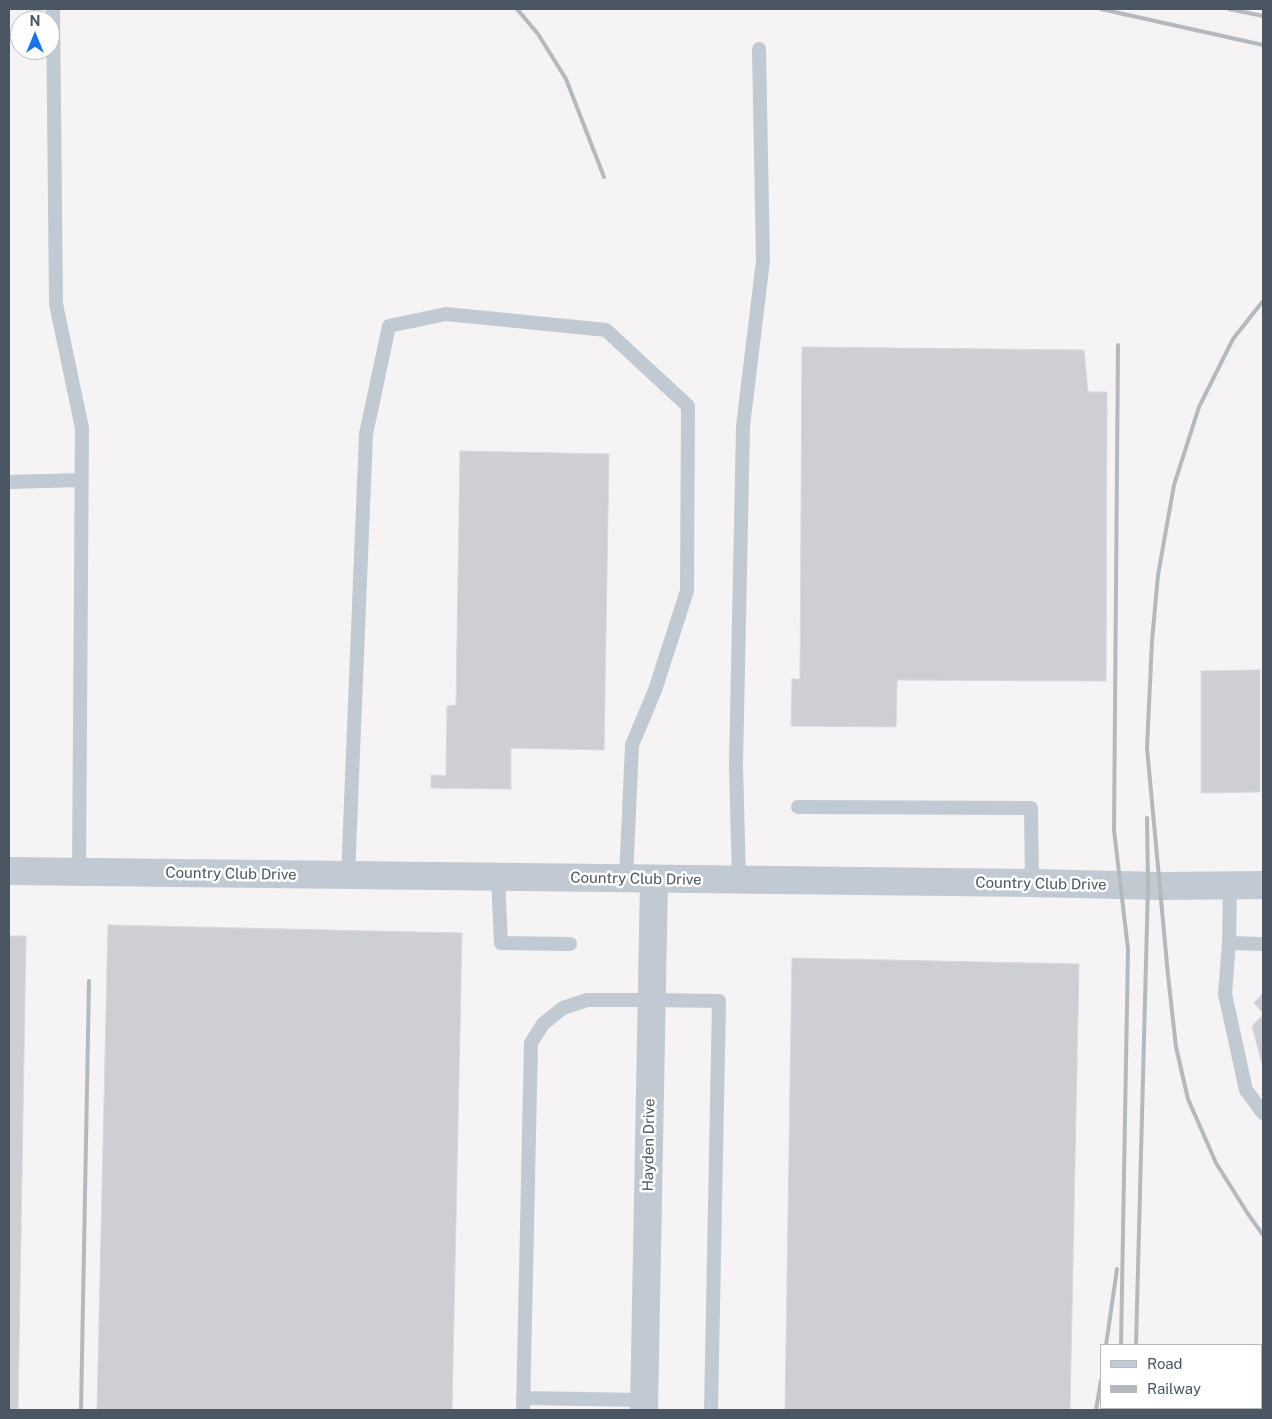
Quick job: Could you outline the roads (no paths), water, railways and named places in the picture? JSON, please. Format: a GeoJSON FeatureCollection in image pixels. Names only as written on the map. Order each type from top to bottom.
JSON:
{"type":"FeatureCollection","features":[{"type":"Feature","properties":{"kind":"street","name":"Country Club Drive"},"geometry":{"type":"LineString","coordinates":[[9,871],[1160,886],[1263,885]]}},
{"type":"Feature","properties":{"kind":"street","name":"Hayden Drive"},"geometry":{"type":"LineString","coordinates":[[644,1405],[654,879]]}},
{"type":"Feature","properties":{"kind":"lane"},"geometry":{"type":"LineString","coordinates":[[53,9],[56,304],[82,428],[79,872]]}},
{"type":"Feature","properties":{"kind":"lane"},"geometry":{"type":"LineString","coordinates":[[739,880],[736,765],[743,426],[763,261],[759,50]]}},
{"type":"Feature","properties":{"kind":"lane"},"geometry":{"type":"LineString","coordinates":[[348,875],[366,434],[388,326],[446,314],[606,330],[688,406],[687,591],[655,690],[632,745],[626,878]]}},
{"type":"Feature","properties":{"kind":"lane"},"geometry":{"type":"LineString","coordinates":[[9,482],[81,480]]}},
{"type":"Feature","properties":{"kind":"lane"},"geometry":{"type":"LineString","coordinates":[[798,807],[1031,808],[1032,883]]}},
{"type":"Feature","properties":{"kind":"lane"},"geometry":{"type":"LineString","coordinates":[[498,877],[500,943],[570,944]]}},
{"type":"Feature","properties":{"kind":"lane"},"geometry":{"type":"LineString","coordinates":[[1230,885],[1229,943],[1225,994],[1246,1090],[1263,1113]]}},
{"type":"Feature","properties":{"kind":"lane"},"geometry":{"type":"LineString","coordinates":[[1229,943],[1263,944]]}},
{"type":"Feature","properties":{"kind":"lane"},"geometry":{"type":"LineString","coordinates":[[644,1405],[523,1404],[531,1043],[543,1024],[563,1008],[587,1000],[719,1001],[711,1410]]}},
{"type":"Feature","properties":{"kind":"railway"},"geometry":{"type":"LineString","coordinates":[[517,9],[538,34],[566,79],[604,177]]}},
{"type":"Feature","properties":{"kind":"railway"},"geometry":{"type":"LineString","coordinates":[[1101,9],[1263,45]]}},
{"type":"Feature","properties":{"kind":"railway"},"geometry":{"type":"LineString","coordinates":[[1229,9],[1263,16]]}},
{"type":"Feature","properties":{"kind":"railway"},"geometry":{"type":"LineString","coordinates":[[1263,301],[1233,339],[1199,407],[1174,485],[1158,575],[1152,641],[1147,748],[1176,1047],[1188,1099],[1216,1163],[1263,1235]]}},
{"type":"Feature","properties":{"kind":"railway"},"geometry":{"type":"LineString","coordinates":[[1118,345],[1114,830],[1128,949],[1121,1344]]}},
{"type":"Feature","properties":{"kind":"railway"},"geometry":{"type":"LineString","coordinates":[[1136,1344],[1148,886],[1147,818]]}},
{"type":"Feature","properties":{"kind":"railway"},"geometry":{"type":"LineString","coordinates":[[81,1410],[89,981]]}},
{"type":"Feature","properties":{"kind":"railway"},"geometry":{"type":"LineString","coordinates":[[1106,1344],[1117,1269]]}},
{"type":"Feature","properties":{"kind":"railway"},"geometry":{"type":"LineString","coordinates":[[1096,1410],[1100,1386]]}}]}
